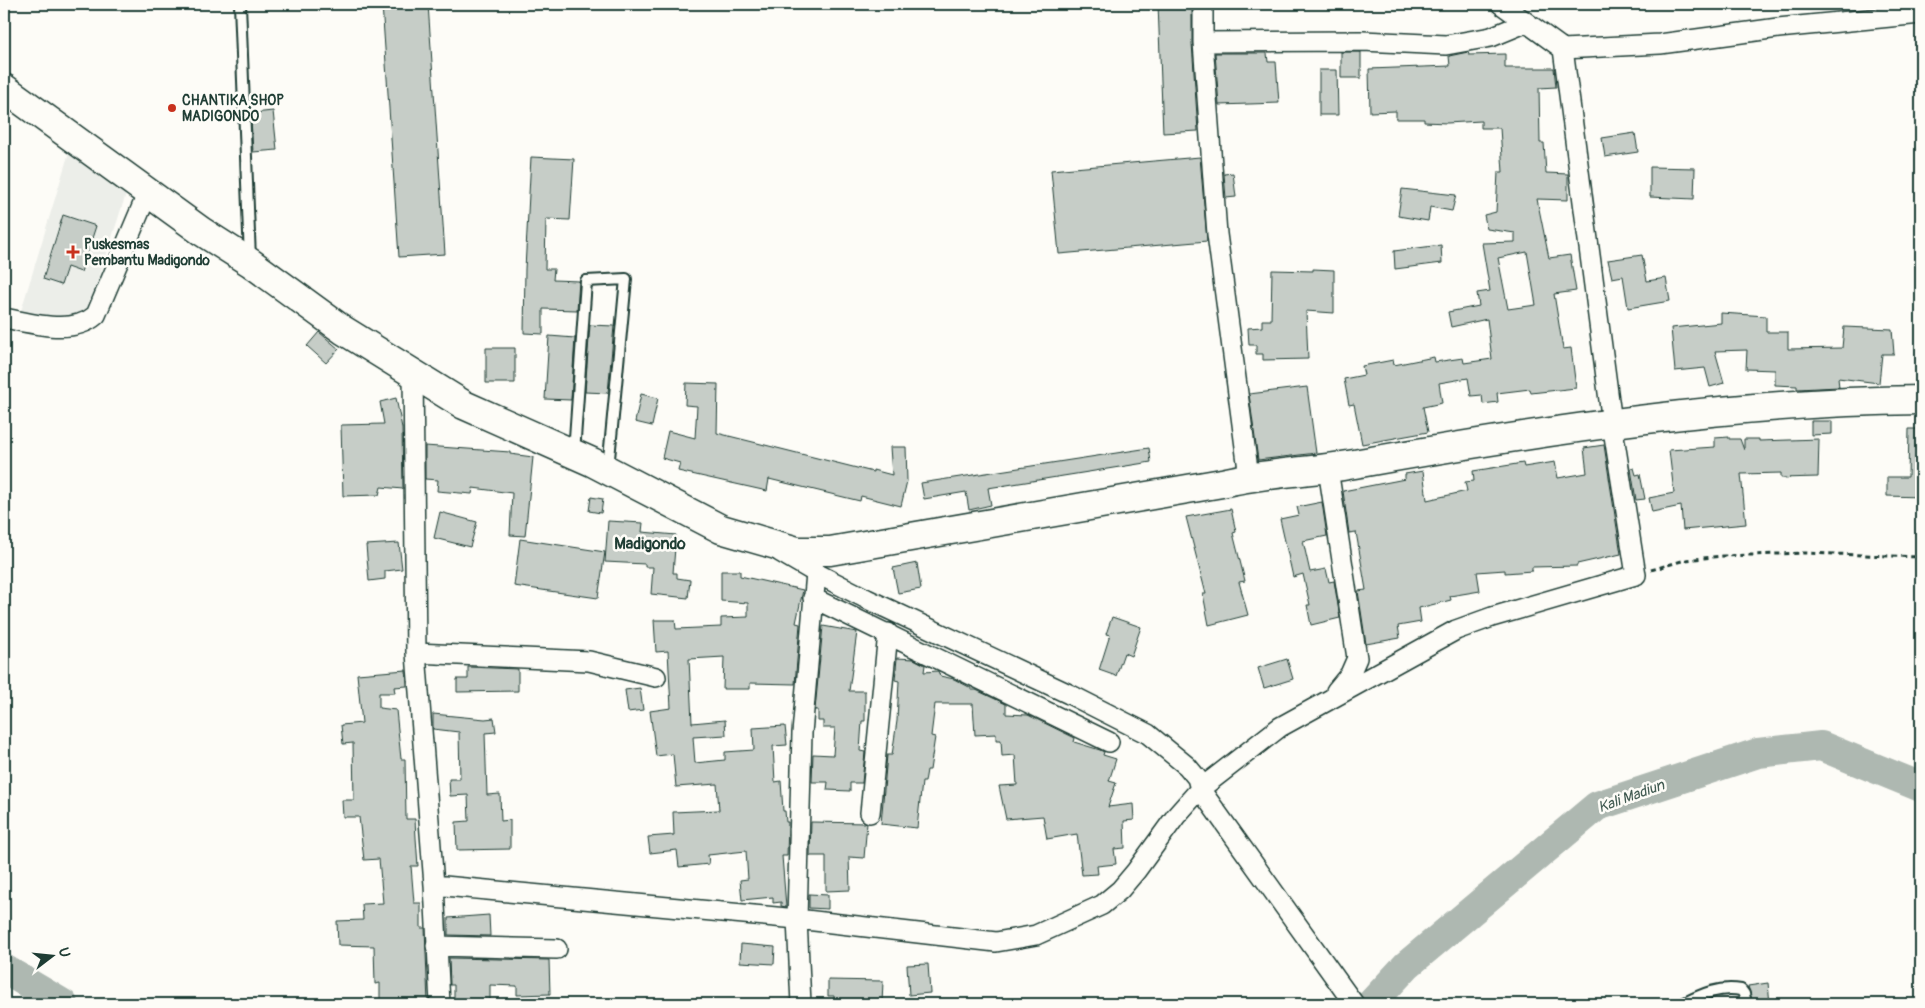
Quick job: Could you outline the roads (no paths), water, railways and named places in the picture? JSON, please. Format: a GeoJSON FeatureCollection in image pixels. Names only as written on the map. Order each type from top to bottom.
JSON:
{"type":"FeatureCollection","features":[{"type":"Feature","properties":{"kind":"main road"},"geometry":{"type":"LineString","coordinates":[[4,88],[200,231],[251,263],[343,330],[464,405],[574,453],[721,529],[797,551],[830,550],[1249,477],[1328,469],[1482,442],[1612,423],[1791,404],[1921,400]]}},
{"type":"Feature","properties":{"kind":"street"},"geometry":{"type":"LineString","coordinates":[[1203,4],[1203,42],[1217,234],[1249,477]]}},
{"type":"Feature","properties":{"kind":"street"},"geometry":{"type":"LineString","coordinates":[[1501,4],[1563,49],[1660,44],[1778,28],[1921,14]]}},
{"type":"Feature","properties":{"kind":"street"},"geometry":{"type":"LineString","coordinates":[[1203,42],[1363,41],[1446,45],[1491,38],[1525,23]]}},
{"type":"Feature","properties":{"kind":"street"},"geometry":{"type":"LineString","coordinates":[[434,885],[797,919],[996,942],[1036,935],[1102,905],[1120,890],[1176,816],[1200,789],[1280,727],[1456,630],[1492,617],[1636,575],[1612,423],[1563,49]]}},
{"type":"Feature","properties":{"kind":"street"},"geometry":{"type":"LineString","coordinates":[[4,318],[48,326],[78,326],[88,322],[96,315],[148,192]]}},
{"type":"Feature","properties":{"kind":"street"},"geometry":{"type":"LineString","coordinates":[[413,374],[416,653],[434,885],[440,1004]]}},
{"type":"Feature","properties":{"kind":"street"},"geometry":{"type":"LineString","coordinates":[[1327,700],[1350,674],[1357,658],[1328,469]]}},
{"type":"Feature","properties":{"kind":"street"},"geometry":{"type":"LineString","coordinates":[[764,542],[816,573],[1070,694],[1148,734],[1187,766],[1197,778],[1200,789],[1354,1004]]}},
{"type":"Feature","properties":{"kind":"street"},"geometry":{"type":"LineString","coordinates":[[801,1004],[797,919],[802,733],[816,573]]}},
{"type":"Feature","properties":{"kind":"street"},"geometry":{"type":"LineString","coordinates":[[813,598],[1109,742]]}},
{"type":"Feature","properties":{"kind":"street"},"geometry":{"type":"LineString","coordinates":[[870,813],[888,633]]}},
{"type":"Feature","properties":{"kind":"street"},"geometry":{"type":"LineString","coordinates":[[416,653],[589,661],[656,677]]}},
{"type":"Feature","properties":{"kind":"street"},"geometry":{"type":"LineString","coordinates":[[436,946],[557,949]]}},
{"type":"Feature","properties":{"kind":"lane"},"geometry":{"type":"LineString","coordinates":[[240,4],[251,263]]}},
{"type":"Feature","properties":{"kind":"lane"},"geometry":{"type":"LineString","coordinates":[[574,453],[586,281],[626,279],[608,470]]}},
{"type":"Feature","properties":{"kind":"lane"},"geometry":{"type":"LineString","coordinates":[[1683,1004],[1701,996],[1729,988],[1741,990],[1746,1004]]}},
{"type":"Feature","properties":{"kind":"waterway","name":"Kali Madiun"},"geometry":{"type":"LineString","coordinates":[[1371,1004],[1407,965],[1597,806],[1758,753],[1821,746],[1921,787]]}},
{"type":"Feature","properties":{"kind":"waterway","name":"Kali Madiun"},"geometry":{"type":"LineString","coordinates":[[4,969],[63,1004]]}},
{"type":"Feature","properties":{"kind":"place","name":"CHANTIKA SHOP MADIGONDO"},"geometry":{"type":"Point","coordinates":[172,108]}},
{"type":"Feature","properties":{"kind":"place","name":"Puskesmas Pembantu Madigondo"},"geometry":{"type":"Point","coordinates":[73,252]}},
{"type":"Feature","properties":{"kind":"district","name":"Madigondo"},"geometry":{"type":"Point","coordinates":[650,543]}}]}
